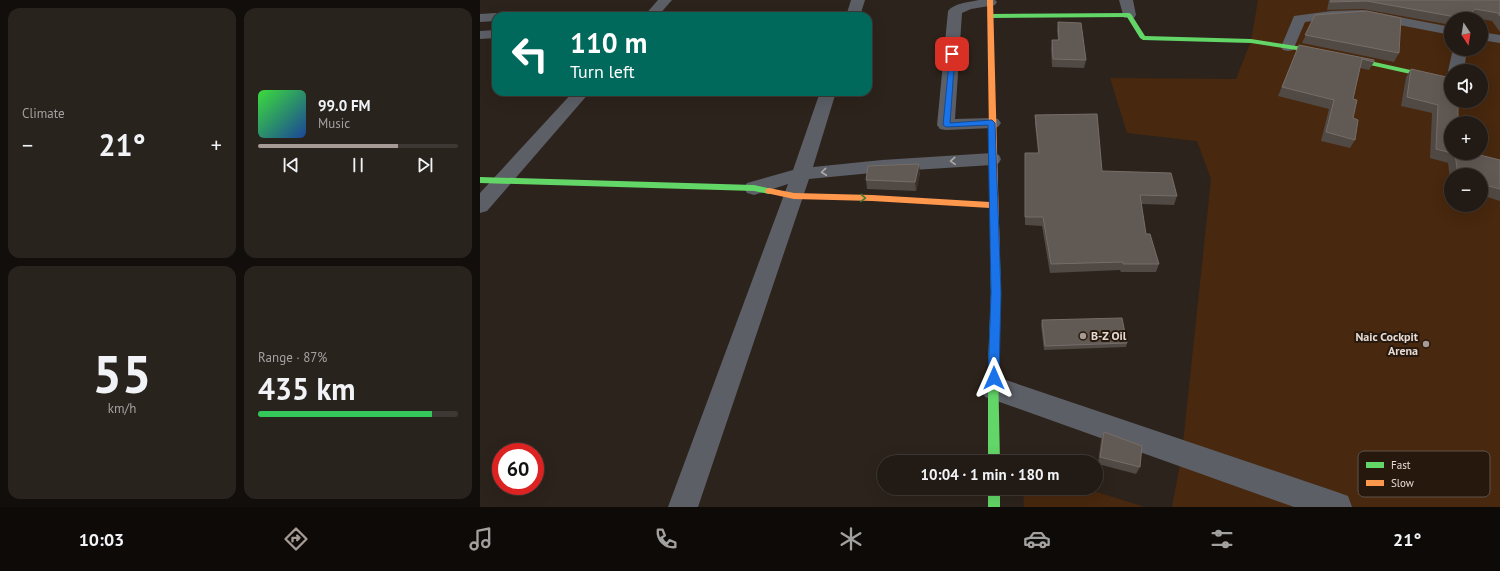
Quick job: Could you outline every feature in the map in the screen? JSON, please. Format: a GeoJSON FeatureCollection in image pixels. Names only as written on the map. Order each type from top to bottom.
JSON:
{"type":"FeatureCollection","features":[{"type":"Feature","properties":{"kind":"street"},"geometry":{"type":"LineString","coordinates":[[654,12],[665,0]]}},
{"type":"Feature","properties":{"kind":"street"},"geometry":{"type":"LineString","coordinates":[[854,12],[858,0]]}},
{"type":"Feature","properties":{"kind":"street"},"geometry":{"type":"LineString","coordinates":[[1126,0],[1129,15],[1143,38],[1251,41],[1316,51],[1444,78]]}},
{"type":"Feature","properties":{"kind":"street"},"geometry":{"type":"LineString","coordinates":[[992,123],[946,125],[955,11],[968,6],[990,6],[1129,15]]}},
{"type":"Feature","properties":{"kind":"street"},"geometry":{"type":"LineString","coordinates":[[990,6],[996,293],[994,455]]}},
{"type":"Feature","properties":{"kind":"street"},"geometry":{"type":"LineString","coordinates":[[1288,47],[1299,19],[1331,15],[1363,14],[1444,30]]}},
{"type":"Feature","properties":{"kind":"street"},"geometry":{"type":"LineString","coordinates":[[480,18],[492,17]]}},
{"type":"Feature","properties":{"kind":"street"},"geometry":{"type":"LineString","coordinates":[[480,35],[492,34]]}},
{"type":"Feature","properties":{"kind":"street"},"geometry":{"type":"LineString","coordinates":[[1488,37],[1500,39]]}},
{"type":"Feature","properties":{"kind":"street"},"geometry":{"type":"LineString","coordinates":[[480,206],[578,96]]}},
{"type":"Feature","properties":{"kind":"street"},"geometry":{"type":"LineString","coordinates":[[683,507],[798,185],[827,96]]}},
{"type":"Feature","properties":{"kind":"street"},"geometry":{"type":"LineString","coordinates":[[480,180],[754,188],[798,185],[882,166],[992,159]]}},
{"type":"Feature","properties":{"kind":"street"},"geometry":{"type":"LineString","coordinates":[[798,185],[872,198],[993,205]]}},
{"type":"Feature","properties":{"kind":"street"},"geometry":{"type":"LineString","coordinates":[[994,388],[1337,507]]}},
{"type":"Feature","properties":{"kind":"street"},"geometry":{"type":"LineString","coordinates":[[994,495],[994,507]]}},
{"type":"Feature","properties":{"kind":"shaded area"},"geometry":{"type":"Polygon","coordinates":[[[1258,0],[1500,0],[1500,507],[1172,507],[1182,453],[1211,179],[1197,141],[1127,133],[1110,78],[1236,79],[1251,41],[1258,0]]]}},
{"type":"Feature","properties":{"kind":"shaded area"},"geometry":{"type":"Polygon","coordinates":[[[1103,494],[1145,507],[1024,507],[1023,495],[1103,494]]]}},
{"type":"Feature","properties":{"kind":"building"},"geometry":{"type":"Polygon","coordinates":[[[1331,0],[1500,0],[1500,16],[1498,13],[1475,9],[1472,12],[1444,12],[1444,15],[1367,1],[1330,2],[1331,0]]]}},
{"type":"Feature","properties":{"kind":"building"},"geometry":{"type":"Polygon","coordinates":[[[1367,11],[1401,18],[1399,53],[1305,35],[1315,15],[1367,11]]]}},
{"type":"Feature","properties":{"kind":"building"},"geometry":{"type":"Polygon","coordinates":[[[1058,22],[1081,23],[1086,60],[1053,59],[1052,40],[1059,40],[1058,22]]]}},
{"type":"Feature","properties":{"kind":"building"},"geometry":{"type":"Polygon","coordinates":[[[1299,45],[1374,60],[1374,62],[1362,59],[1353,99],[1357,100],[1353,118],[1358,120],[1355,140],[1326,132],[1334,100],[1282,87],[1299,45]]]}},
{"type":"Feature","properties":{"kind":"building"},"geometry":{"type":"Polygon","coordinates":[[[1411,69],[1444,76],[1444,108],[1458,108],[1458,116],[1444,116],[1444,151],[1436,149],[1438,105],[1407,97],[1411,69]]]}},
{"type":"Feature","properties":{"kind":"building"},"geometry":{"type":"Polygon","coordinates":[[[1097,114],[1102,171],[1171,173],[1177,196],[1140,195],[1146,234],[1150,234],[1159,264],[1123,264],[1123,262],[1051,264],[1043,217],[1025,217],[1025,153],[1039,153],[1035,115],[1097,114]]]}},
{"type":"Feature","properties":{"kind":"building"},"geometry":{"type":"Polygon","coordinates":[[[1488,157],[1500,160],[1500,189],[1488,186],[1488,168],[1457,168],[1456,160],[1488,160],[1488,157]]]}},
{"type":"Feature","properties":{"kind":"building"},"geometry":{"type":"Polygon","coordinates":[[[919,164],[915,182],[866,180],[868,166],[919,164]]]}},
{"type":"Feature","properties":{"kind":"building","name":"B-Z Oil"},"geometry":{"type":"Polygon","coordinates":[[[1122,318],[1127,343],[1045,346],[1042,320],[1122,318]]]}},
{"type":"Feature","properties":{"kind":"building"},"geometry":{"type":"Polygon","coordinates":[[[1104,432],[1142,446],[1140,467],[1103,458],[1103,455],[1100,455],[1104,432]]]}},
{"type":"Feature","properties":{"kind":"traffic: fast"},"geometry":{"type":"LineString","coordinates":[[990,16],[1129,15],[1143,38],[1251,41],[1316,51],[1444,79]]}},
{"type":"Feature","properties":{"kind":"traffic: fast"},"geometry":{"type":"LineString","coordinates":[[480,180],[754,188],[769,191]]}},
{"type":"Feature","properties":{"kind":"traffic: fast"},"geometry":{"type":"LineString","coordinates":[[994,455],[993,367],[996,293],[995,260]]}},
{"type":"Feature","properties":{"kind":"traffic: fast"},"geometry":{"type":"LineString","coordinates":[[994,495],[994,507]]}},
{"type":"Feature","properties":{"kind":"traffic: slow"},"geometry":{"type":"LineString","coordinates":[[990,0],[995,260]]}},
{"type":"Feature","properties":{"kind":"traffic: slow"},"geometry":{"type":"LineString","coordinates":[[769,191],[794,196],[872,198],[993,205]]}},
{"type":"Feature","properties":{"kind":"place","name":"B-Z Oil"},"geometry":{"type":"Point","coordinates":[1083,336]}},
{"type":"Feature","properties":{"kind":"place","name":"Naic Cockpit Arena"},"geometry":{"type":"Point","coordinates":[1426,344]}},
{"type":"Feature","properties":{"kind":"route"},"geometry":{"type":"LineString","coordinates":[[952,54],[946,125],[992,123],[996,293],[993,367],[994,378]]}}]}
